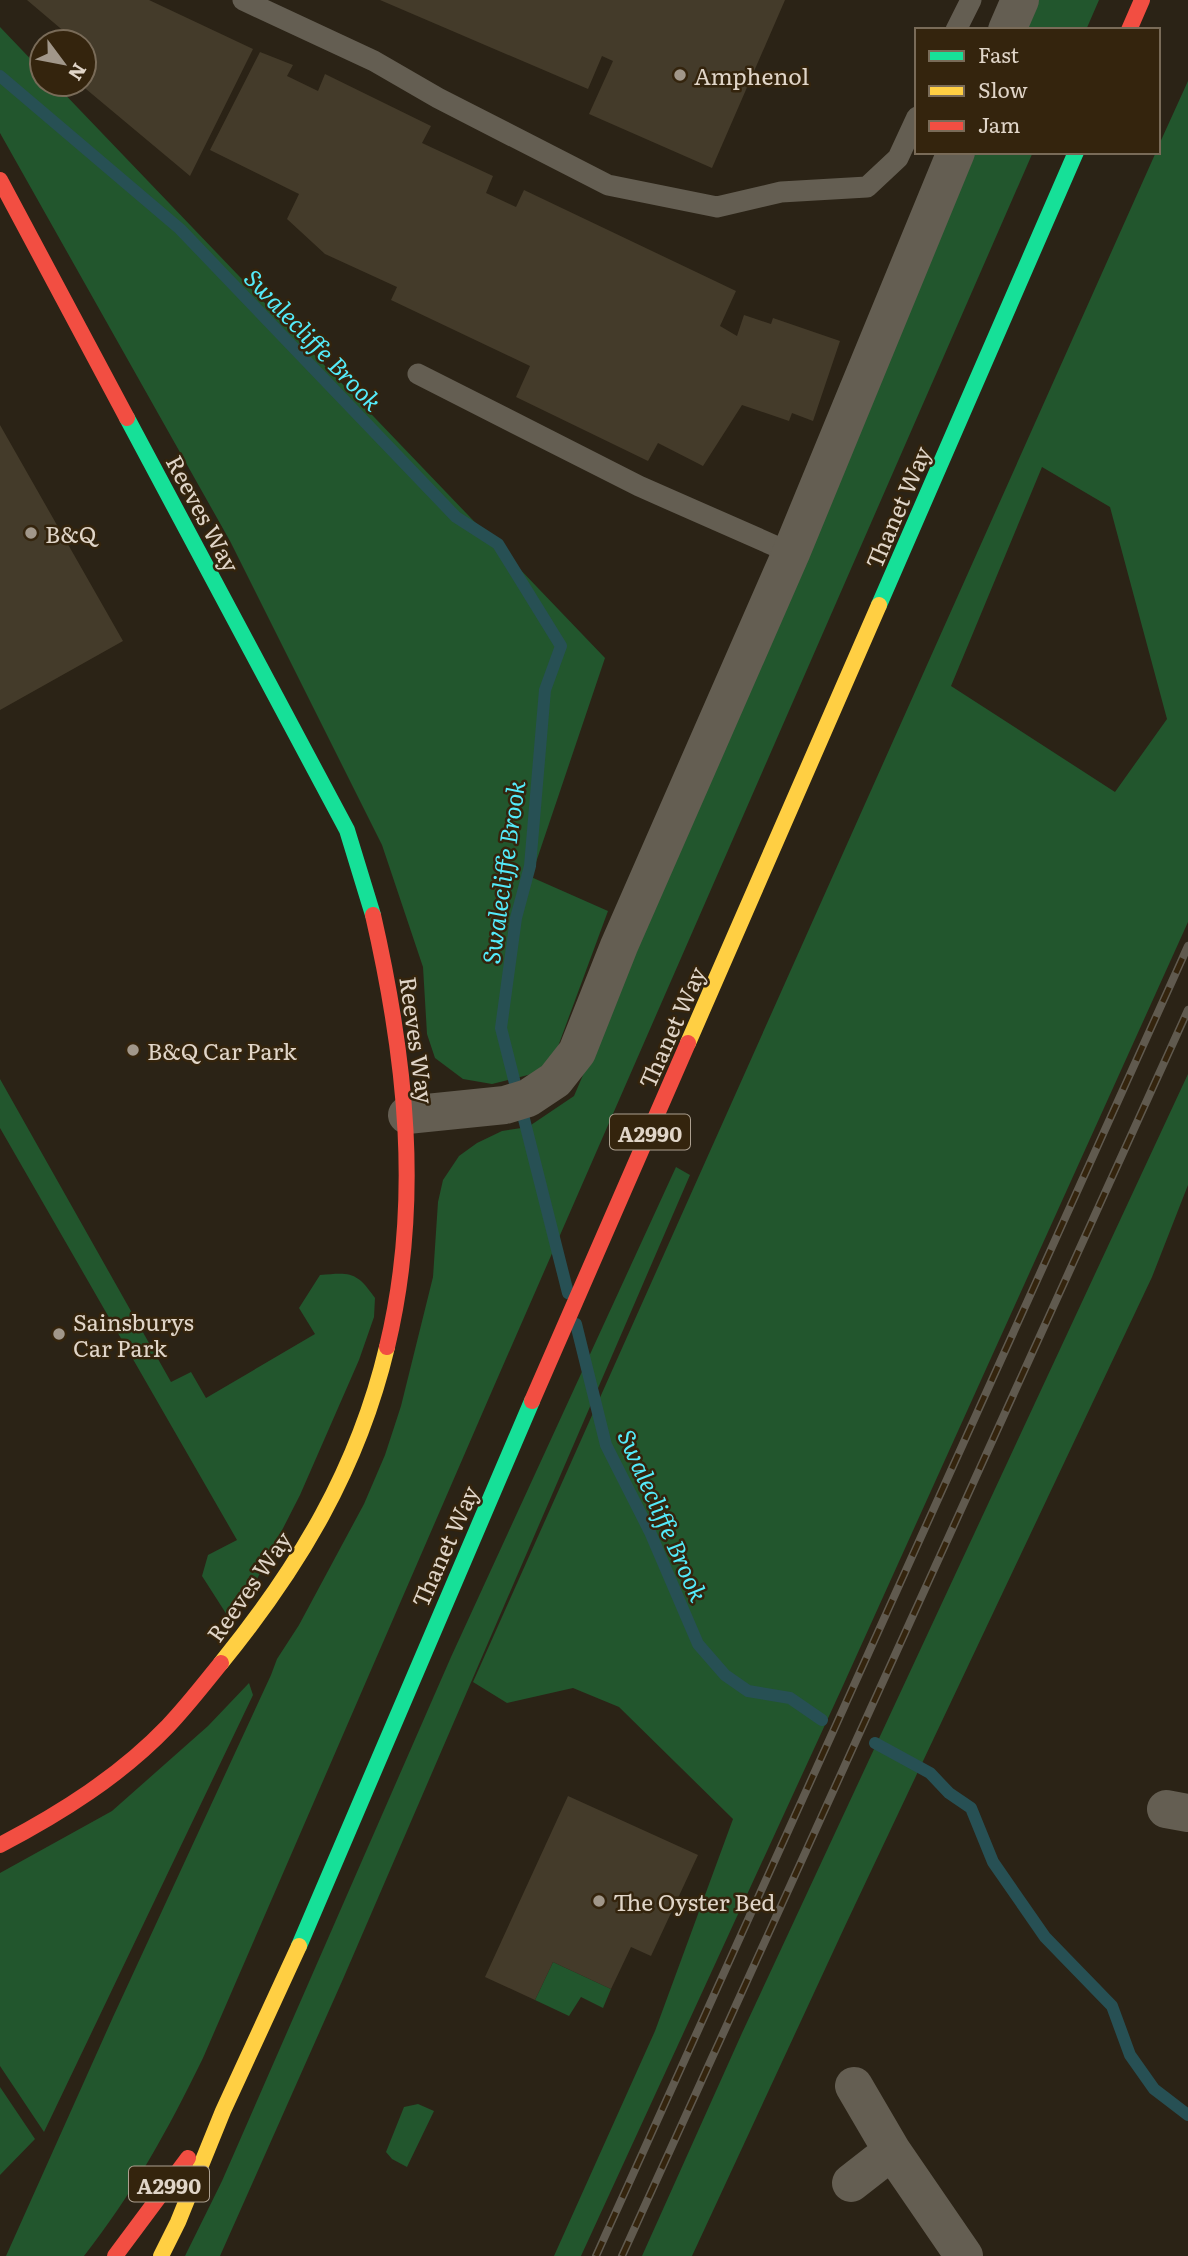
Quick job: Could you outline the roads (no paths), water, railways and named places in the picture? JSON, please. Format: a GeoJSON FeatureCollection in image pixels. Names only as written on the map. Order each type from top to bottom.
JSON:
{"type":"FeatureCollection","features":[{"type":"Feature","properties":{"kind":"main road"},"geometry":{"type":"LineString","coordinates":[[1130,28],[1142,0]]}},
{"type":"Feature","properties":{"kind":"main road","name":"Thanet Way"},"geometry":{"type":"LineString","coordinates":[[161,2256],[223,2111],[295,1954],[422,1653],[1075,154]]}},
{"type":"Feature","properties":{"kind":"main road","name":"Reeves Way"},"geometry":{"type":"LineString","coordinates":[[0,180],[347,830],[365,879],[397,1026],[407,1115],[409,1181],[404,1252],[391,1335],[369,1411],[349,1463],[325,1512],[276,1594],[167,1727],[104,1782],[40,1825],[0,1845]]}},
{"type":"Feature","properties":{"kind":"main road","name":"Thanet Way"},"geometry":{"type":"LineString","coordinates":[[115,2256],[223,2111]]}},
{"type":"Feature","properties":{"kind":"street"},"geometry":{"type":"LineString","coordinates":[[1008,28],[1020,0]]}},
{"type":"Feature","properties":{"kind":"street"},"geometry":{"type":"LineString","coordinates":[[407,1115],[505,1105],[528,1098],[555,1080],[577,1052],[619,946],[791,553],[955,154]]}},
{"type":"Feature","properties":{"kind":"street"},"geometry":{"type":"LineString","coordinates":[[854,2086],[892,2151],[964,2256]]}},
{"type":"Feature","properties":{"kind":"street"},"geometry":{"type":"LineString","coordinates":[[851,2183],[892,2151]]}},
{"type":"Feature","properties":{"kind":"lane"},"geometry":{"type":"LineString","coordinates":[[243,0],[374,61],[438,98],[608,185],[717,207],[782,192],[867,187],[898,158],[915,121]]}},
{"type":"Feature","properties":{"kind":"lane"},"geometry":{"type":"LineString","coordinates":[[957,28],[971,0]]}},
{"type":"Feature","properties":{"kind":"lane"},"geometry":{"type":"LineString","coordinates":[[418,374],[639,486],[791,553]]}},
{"type":"Feature","properties":{"kind":"waterway","name":"Swalecliffe Brook"},"geometry":{"type":"LineString","coordinates":[[0,76],[180,229],[456,517],[498,544],[561,646],[545,690],[530,866],[516,918],[501,1028],[568,1293]]}},
{"type":"Feature","properties":{"kind":"waterway","name":"Swalecliffe Brook"},"geometry":{"type":"LineString","coordinates":[[576,1324],[606,1445],[650,1532],[698,1644],[725,1675],[748,1691],[790,1698],[822,1720]]}},
{"type":"Feature","properties":{"kind":"waterway","name":"Swalecliffe Brook"},"geometry":{"type":"LineString","coordinates":[[875,1743],[930,1773],[949,1793],[971,1808],[993,1862],[1045,1937],[1112,2006],[1130,2055],[1154,2089],[1188,2115]]}},
{"type":"Feature","properties":{"kind":"railway"},"geometry":{"type":"LineString","coordinates":[[596,2256],[1188,946]]}},
{"type":"Feature","properties":{"kind":"railway"},"geometry":{"type":"LineString","coordinates":[[622,2256],[1188,1010]]}},
{"type":"Feature","properties":{"kind":"place","name":"Amphenol"},"geometry":{"type":"Point","coordinates":[680,75]}},
{"type":"Feature","properties":{"kind":"place","name":"B&Q"},"geometry":{"type":"Point","coordinates":[31,533]}},
{"type":"Feature","properties":{"kind":"place","name":"B&Q Car Park"},"geometry":{"type":"Point","coordinates":[133,1050]}},
{"type":"Feature","properties":{"kind":"place","name":"Sainsburys Car Park"},"geometry":{"type":"Point","coordinates":[59,1334]}},
{"type":"Feature","properties":{"kind":"place","name":"The Oyster Bed"},"geometry":{"type":"Point","coordinates":[599,1901]}}]}
